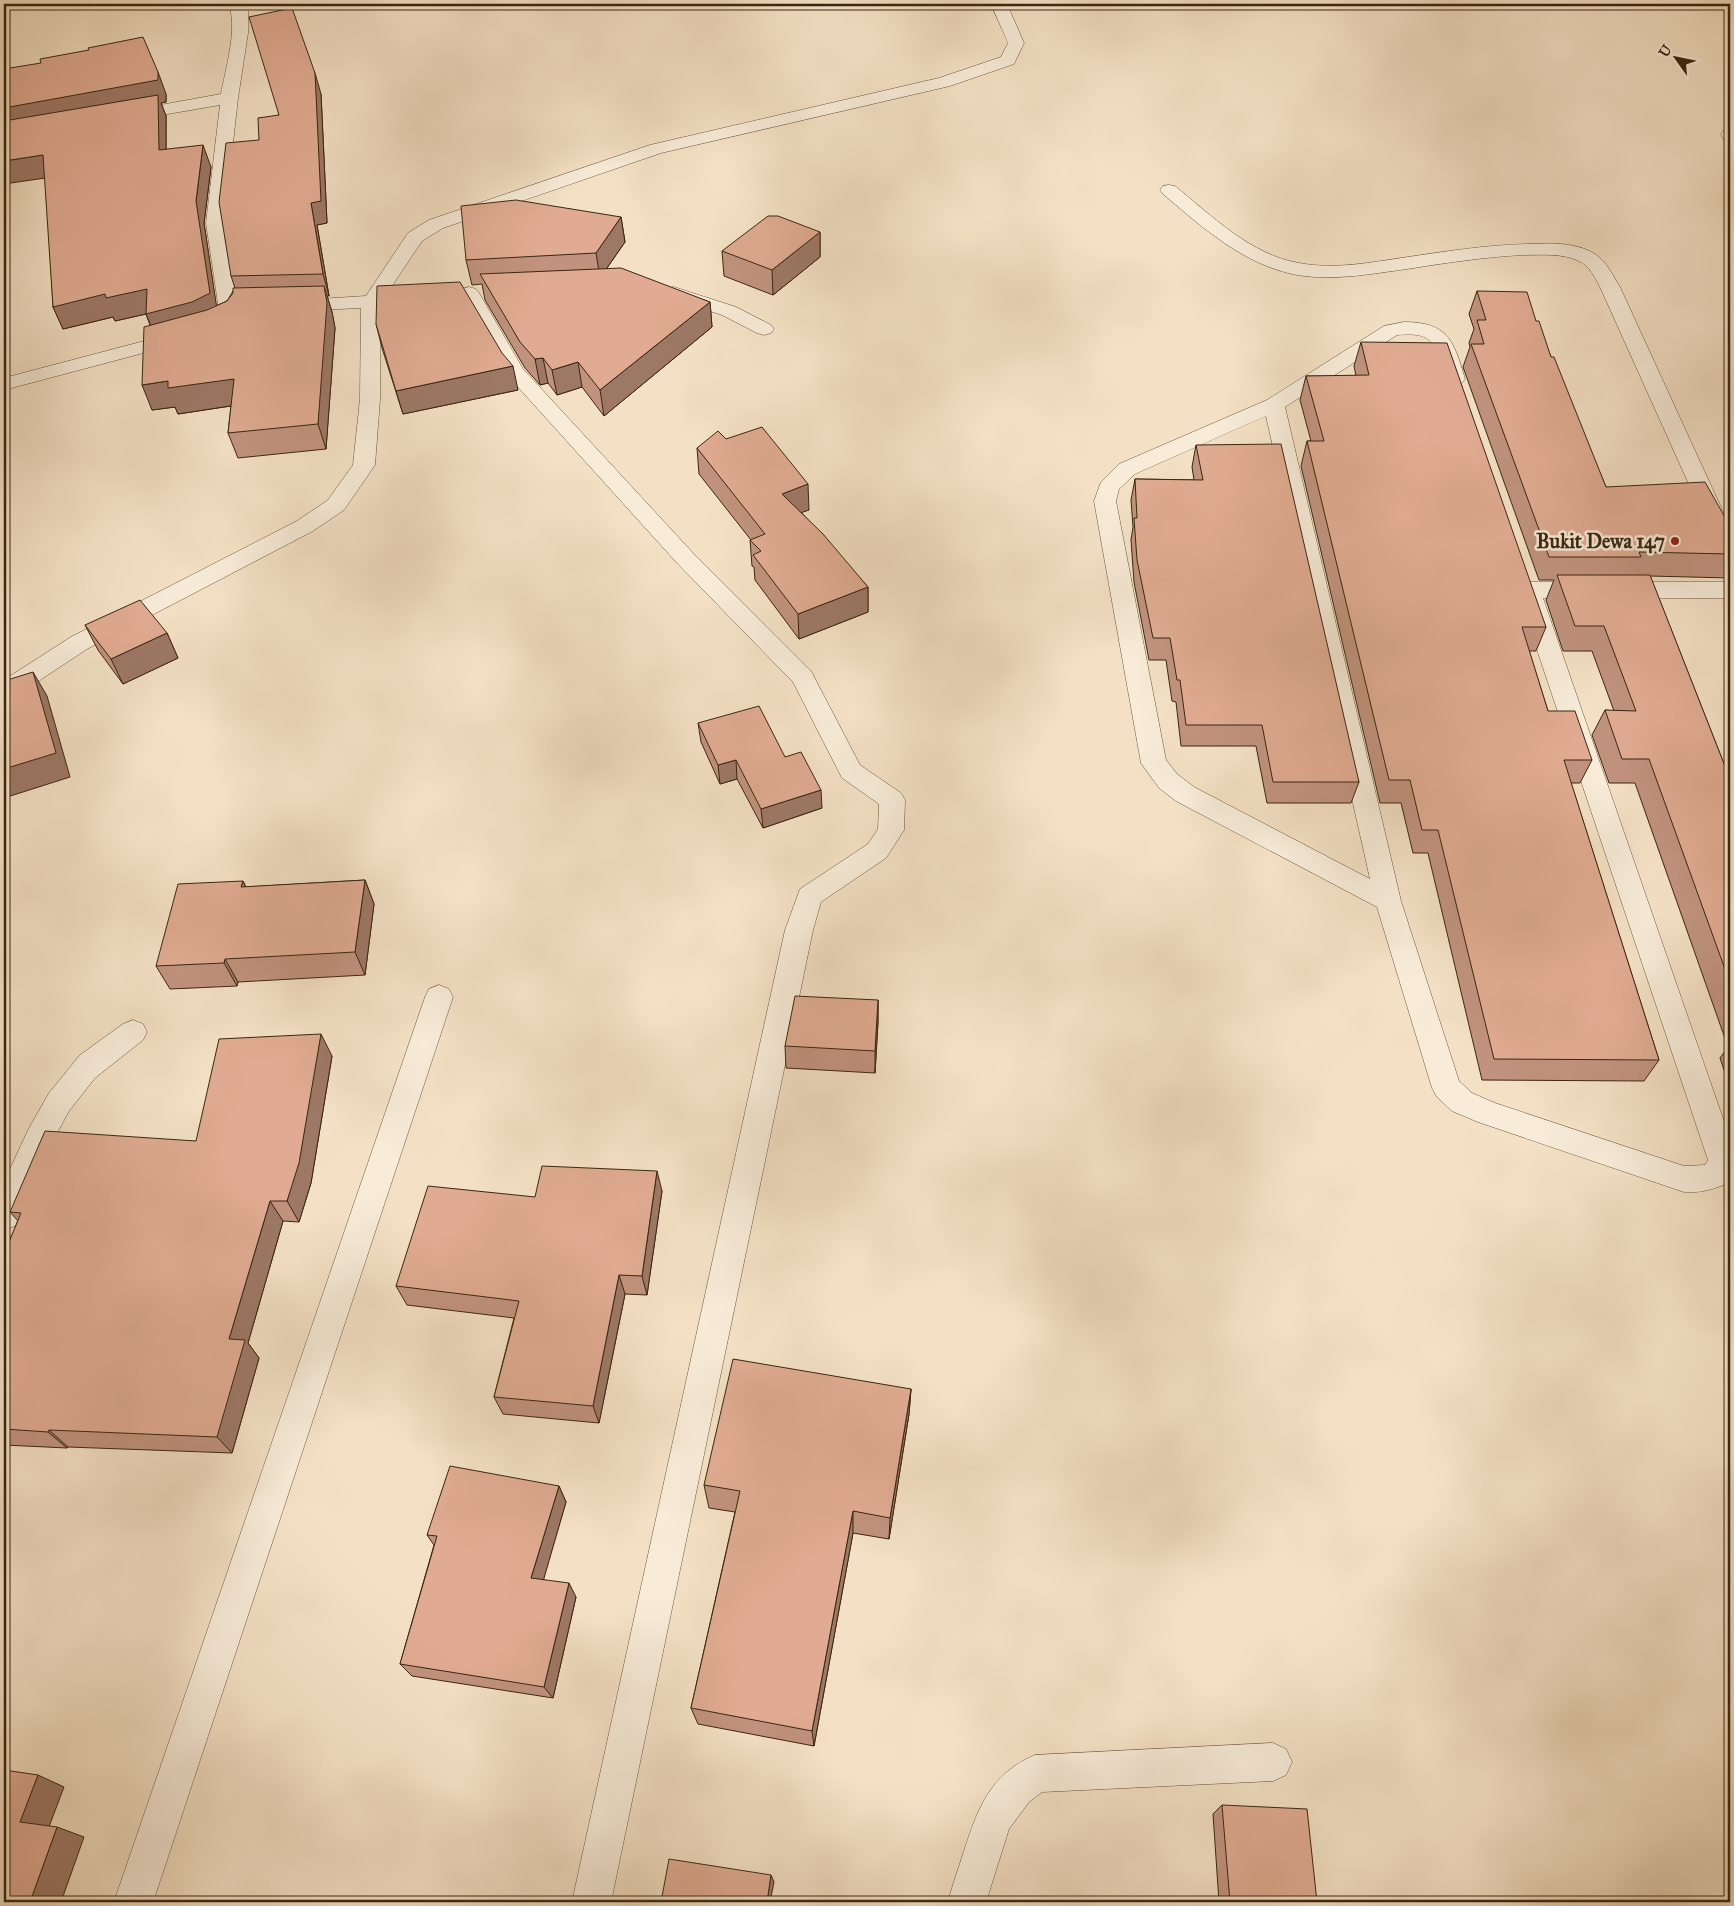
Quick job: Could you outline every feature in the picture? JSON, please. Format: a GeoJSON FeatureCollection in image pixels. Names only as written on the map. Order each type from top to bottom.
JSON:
{"type":"FeatureCollection","features":[{"type":"Feature","properties":{"kind":"street"},"geometry":{"type":"LineString","coordinates":[[4,384],[218,326],[227,321],[238,306],[215,223],[229,98],[240,33],[240,11],[236,4]]}},
{"type":"Feature","properties":{"kind":"street"},"geometry":{"type":"LineString","coordinates":[[4,692],[79,643],[305,526],[336,505],[364,465],[370,399],[371,303],[415,237],[436,224],[656,149],[944,82],[1008,60],[1016,43],[1014,35],[998,4]]}},
{"type":"Feature","properties":{"kind":"street"},"geometry":{"type":"LineString","coordinates":[[111,119],[229,98]]}},
{"type":"Feature","properties":{"kind":"street"},"geometry":{"type":"LineString","coordinates":[[1169,190],[1232,242],[1271,262],[1303,271],[1328,274],[1521,248],[1560,250],[1586,256],[1593,262],[1610,287],[1730,551]]}},
{"type":"Feature","properties":{"kind":"street"},"geometry":{"type":"LineString","coordinates":[[660,290],[728,310],[764,329]]}},
{"type":"Feature","properties":{"kind":"street"},"geometry":{"type":"LineString","coordinates":[[469,294],[515,372],[685,558],[802,677],[851,771],[892,800],[891,830],[877,851],[809,896],[799,930],[592,1902]]}},
{"type":"Feature","properties":{"kind":"street"},"geometry":{"type":"LineString","coordinates":[[276,305],[371,303],[410,299]]}},
{"type":"Feature","properties":{"kind":"street"},"geometry":{"type":"LineString","coordinates":[[1388,901],[1185,794],[1168,781],[1154,763],[1105,501],[1109,487],[1127,469],[1274,405],[1391,330],[1404,327],[1430,333],[1442,341],[1461,397]]}},
{"type":"Feature","properties":{"kind":"street"},"geometry":{"type":"LineString","coordinates":[[1274,405],[1388,901],[1447,1088],[1462,1102],[1488,1114],[1684,1180],[1700,1180],[1715,1175],[1723,1161],[1526,581],[1730,590]]}},
{"type":"Feature","properties":{"kind":"street"},"geometry":{"type":"LineString","coordinates":[[133,1902],[439,997]]}},
{"type":"Feature","properties":{"kind":"street"},"geometry":{"type":"LineString","coordinates":[[4,1216],[46,1125],[66,1093],[85,1069],[133,1032]]}},
{"type":"Feature","properties":{"kind":"street"},"geometry":{"type":"LineString","coordinates":[[967,1902],[993,1819],[1016,1789],[1035,1774],[1273,1762]]}},
{"type":"Feature","properties":{"kind":"building"},"geometry":{"type":"Polygon","coordinates":[[[292,8],[315,73],[321,201],[311,203],[323,274],[231,276],[219,202],[226,143],[259,140],[258,118],[279,115],[249,17],[292,8]]]}},
{"type":"Feature","properties":{"kind":"building"},"geometry":{"type":"Polygon","coordinates":[[[143,37],[158,72],[158,80],[4,108],[4,69],[41,63],[40,59],[143,37]]]}},
{"type":"Feature","properties":{"kind":"building"},"geometry":{"type":"Polygon","coordinates":[[[158,95],[159,150],[203,145],[196,201],[210,293],[192,302],[146,314],[147,289],[106,298],[105,294],[53,307],[43,155],[4,161],[4,121],[158,95]]]}},
{"type":"Feature","properties":{"kind":"building"},"geometry":{"type":"Polygon","coordinates":[[[516,200],[621,217],[596,253],[466,260],[461,206],[516,200]]]}},
{"type":"Feature","properties":{"kind":"building"},"geometry":{"type":"Polygon","coordinates":[[[768,216],[778,216],[820,232],[772,270],[722,251],[768,216]]]}},
{"type":"Feature","properties":{"kind":"building"},"geometry":{"type":"Polygon","coordinates":[[[621,268],[710,302],[600,390],[578,362],[552,370],[543,358],[535,359],[520,342],[480,274],[621,268]]]}},
{"type":"Feature","properties":{"kind":"building"},"geometry":{"type":"Polygon","coordinates":[[[460,282],[502,353],[513,366],[396,391],[376,324],[377,286],[460,282]]]}},
{"type":"Feature","properties":{"kind":"building"},"geometry":{"type":"Polygon","coordinates":[[[324,286],[327,303],[318,424],[228,433],[234,379],[168,388],[168,381],[142,385],[144,327],[207,310],[227,301],[233,293],[233,288],[324,286]]]}},
{"type":"Feature","properties":{"kind":"building"},"geometry":{"type":"Polygon","coordinates":[[[1477,291],[1527,292],[1536,321],[1539,321],[1551,357],[1554,357],[1606,487],[1705,482],[1730,526],[1730,554],[1639,552],[1641,557],[1549,557],[1471,344],[1484,344],[1477,320],[1486,320],[1477,291]]]}},
{"type":"Feature","properties":{"kind":"building"},"geometry":{"type":"Polygon","coordinates":[[[1361,342],[1447,343],[1546,627],[1522,627],[1548,711],[1575,711],[1592,760],[1564,760],[1659,1060],[1494,1059],[1438,830],[1422,830],[1410,780],[1389,780],[1307,441],[1324,441],[1306,376],[1369,375],[1361,342]]]}},
{"type":"Feature","properties":{"kind":"building"},"geometry":{"type":"Polygon","coordinates":[[[762,427],[808,484],[782,494],[823,534],[868,587],[798,614],[753,555],[761,551],[750,540],[765,534],[697,448],[718,431],[726,439],[762,427]]]}},
{"type":"Feature","properties":{"kind":"building"},"geometry":{"type":"Polygon","coordinates":[[[1281,444],[1359,782],[1273,782],[1262,725],[1186,725],[1180,680],[1177,680],[1170,638],[1153,638],[1137,560],[1134,518],[1137,518],[1135,479],[1203,480],[1196,445],[1281,444]]]}},
{"type":"Feature","properties":{"kind":"building"},"geometry":{"type":"Polygon","coordinates":[[[1557,575],[1650,575],[1730,779],[1730,983],[1649,759],[1622,759],[1605,710],[1636,711],[1604,626],[1575,626],[1557,575]]]}},
{"type":"Feature","properties":{"kind":"building"},"geometry":{"type":"Polygon","coordinates":[[[140,600],[167,633],[111,659],[85,625],[140,600]]]}},
{"type":"Feature","properties":{"kind":"building"},"geometry":{"type":"Polygon","coordinates":[[[33,672],[56,753],[4,769],[4,681],[33,672]]]}},
{"type":"Feature","properties":{"kind":"building"},"geometry":{"type":"Polygon","coordinates":[[[759,706],[785,757],[801,752],[821,790],[761,809],[736,760],[718,765],[698,723],[759,706]]]}},
{"type":"Feature","properties":{"kind":"building"},"geometry":{"type":"Polygon","coordinates":[[[365,880],[355,952],[225,959],[224,963],[156,966],[178,884],[243,881],[241,887],[365,880]]]}},
{"type":"Feature","properties":{"kind":"building"},"geometry":{"type":"Polygon","coordinates":[[[795,996],[878,1000],[875,1051],[785,1046],[795,996]]]}},
{"type":"Feature","properties":{"kind":"building"},"geometry":{"type":"Polygon","coordinates":[[[321,1034],[299,1163],[287,1201],[270,1201],[229,1339],[245,1340],[217,1437],[4,1429],[4,1254],[21,1213],[10,1212],[45,1131],[196,1141],[219,1039],[321,1034]]]}},
{"type":"Feature","properties":{"kind":"building"},"geometry":{"type":"Polygon","coordinates":[[[542,1166],[657,1171],[642,1276],[619,1275],[593,1406],[494,1397],[519,1301],[396,1286],[428,1186],[535,1197],[542,1166]]]}},
{"type":"Feature","properties":{"kind":"building"},"geometry":{"type":"Polygon","coordinates":[[[733,1359],[911,1389],[890,1518],[853,1511],[812,1731],[691,1708],[740,1491],[704,1485],[733,1359]]]}},
{"type":"Feature","properties":{"kind":"building"},"geometry":{"type":"Polygon","coordinates":[[[450,1466],[559,1486],[531,1578],[569,1583],[544,1687],[400,1664],[437,1536],[427,1535],[450,1466]]]}},
{"type":"Feature","properties":{"kind":"building"},"geometry":{"type":"Polygon","coordinates":[[[4,1770],[38,1775],[20,1822],[57,1827],[30,1902],[4,1902],[4,1770]]]}},
{"type":"Feature","properties":{"kind":"building"},"geometry":{"type":"Polygon","coordinates":[[[1222,1805],[1307,1809],[1317,1902],[1230,1902],[1222,1805]]]}},
{"type":"Feature","properties":{"kind":"building"},"geometry":{"type":"Polygon","coordinates":[[[669,1859],[771,1875],[767,1902],[661,1902],[669,1859]]]}},
{"type":"Feature","properties":{"kind":"place","name":"Bukit Dewa 147"},"geometry":{"type":"Point","coordinates":[1675,541]}}]}
